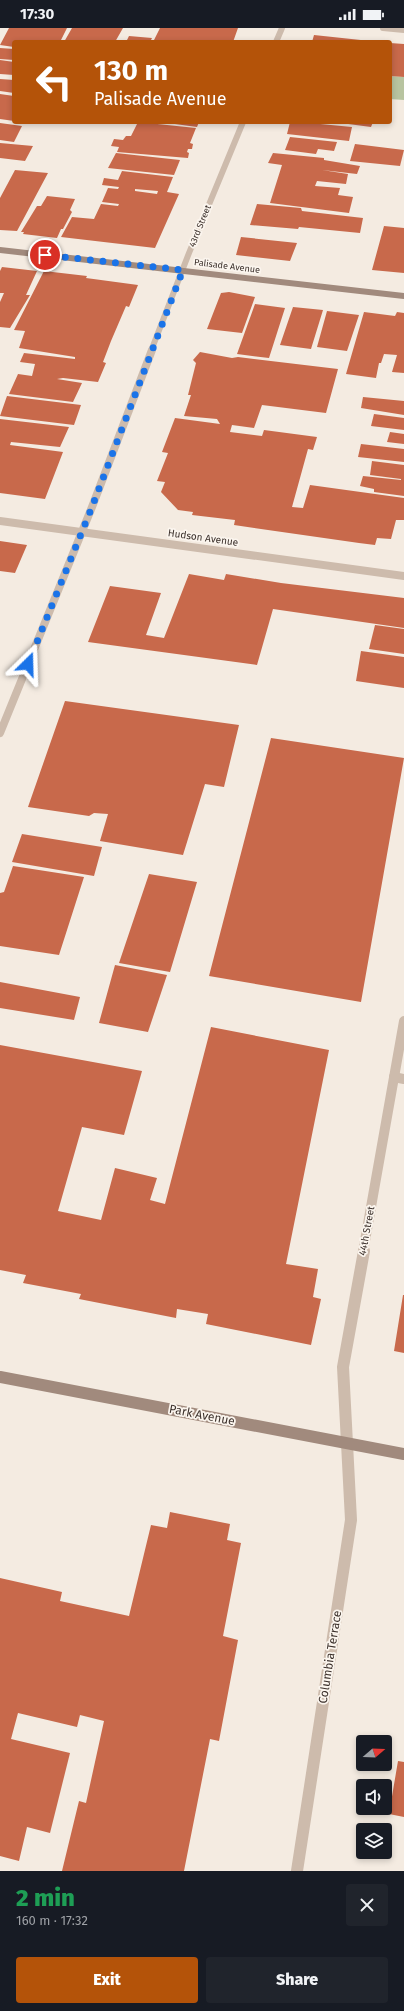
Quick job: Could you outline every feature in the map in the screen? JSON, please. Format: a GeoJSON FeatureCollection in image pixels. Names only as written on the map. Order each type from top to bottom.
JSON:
{"type":"FeatureCollection","features":[{"type":"Feature","properties":{"kind":"street"},"geometry":{"type":"LineString","coordinates":[[277,40],[282,28]]}},
{"type":"Feature","properties":{"kind":"street"},"geometry":{"type":"LineString","coordinates":[[383,28],[404,30]]}},
{"type":"Feature","properties":{"kind":"street","name":"43rd Street"},"geometry":{"type":"LineString","coordinates":[[0,733],[242,124]]}},
{"type":"Feature","properties":{"kind":"street","name":"Palisade Avenue"},"geometry":{"type":"LineString","coordinates":[[0,250],[404,296]]}},
{"type":"Feature","properties":{"kind":"street","name":"Hudson Avenue"},"geometry":{"type":"LineString","coordinates":[[0,521],[404,576]]}},
{"type":"Feature","properties":{"kind":"street","name":"44th Street"},"geometry":{"type":"LineString","coordinates":[[347,1443],[343,1367],[399,1078],[404,1021]]}},
{"type":"Feature","properties":{"kind":"street","name":"Park Avenue"},"geometry":{"type":"LineString","coordinates":[[0,1377],[404,1454]]}},
{"type":"Feature","properties":{"kind":"street","name":"Columbia Terrace"},"geometry":{"type":"LineString","coordinates":[[297,1871],[351,1520],[347,1443]]}},
{"type":"Feature","properties":{"kind":"green space"},"geometry":{"type":"Polygon","coordinates":[[[392,76],[404,77],[404,100],[392,99],[392,76]]]}},
{"type":"Feature","properties":{"kind":"building"},"geometry":{"type":"Polygon","coordinates":[[[9,28],[67,28],[61,40],[12,40],[12,47],[0,45],[9,28]]]}},
{"type":"Feature","properties":{"kind":"building"},"geometry":{"type":"Polygon","coordinates":[[[72,28],[123,28],[116,40],[65,40],[72,28]]]}},
{"type":"Feature","properties":{"kind":"building"},"geometry":{"type":"Polygon","coordinates":[[[160,28],[238,28],[234,40],[154,40],[160,28]]]}},
{"type":"Feature","properties":{"kind":"building"},"geometry":{"type":"Polygon","coordinates":[[[314,35],[361,40],[313,40],[314,35]]]}},
{"type":"Feature","properties":{"kind":"building"},"geometry":{"type":"Polygon","coordinates":[[[129,36],[152,38],[151,40],[127,40],[129,36]]]}},
{"type":"Feature","properties":{"kind":"building"},"geometry":{"type":"Polygon","coordinates":[[[392,43],[404,44],[404,77],[392,76],[392,43]]]}},
{"type":"Feature","properties":{"kind":"building"},"geometry":{"type":"Polygon","coordinates":[[[0,48],[12,49],[12,60],[0,59],[0,48]]]}},
{"type":"Feature","properties":{"kind":"building"},"geometry":{"type":"Polygon","coordinates":[[[0,60],[12,62],[12,75],[0,74],[0,60]]]}},
{"type":"Feature","properties":{"kind":"building"},"geometry":{"type":"Polygon","coordinates":[[[0,79],[12,80],[12,93],[0,91],[0,79]]]}},
{"type":"Feature","properties":{"kind":"building"},"geometry":{"type":"Polygon","coordinates":[[[0,94],[12,96],[12,121],[0,119],[0,94]]]}},
{"type":"Feature","properties":{"kind":"building"},"geometry":{"type":"Polygon","coordinates":[[[0,123],[22,126],[14,142],[0,140],[0,123]]]}},
{"type":"Feature","properties":{"kind":"building"},"geometry":{"type":"Polygon","coordinates":[[[137,124],[157,124],[196,128],[190,143],[193,144],[192,149],[188,149],[187,152],[189,153],[188,158],[117,152],[119,147],[111,146],[114,139],[123,140],[126,136],[131,136],[137,124]]]}},
{"type":"Feature","properties":{"kind":"building"},"geometry":{"type":"Polygon","coordinates":[[[175,124],[198,124],[197,127],[175,124]]]}},
{"type":"Feature","properties":{"kind":"building"},"geometry":{"type":"Polygon","coordinates":[[[290,124],[320,124],[352,127],[349,141],[287,134],[290,124]]]}},
{"type":"Feature","properties":{"kind":"building"},"geometry":{"type":"Polygon","coordinates":[[[348,124],[372,124],[371,127],[348,124]]]}},
{"type":"Feature","properties":{"kind":"building"},"geometry":{"type":"Polygon","coordinates":[[[290,137],[337,142],[334,151],[318,149],[316,154],[285,150],[290,137]]]}},
{"type":"Feature","properties":{"kind":"building"},"geometry":{"type":"Polygon","coordinates":[[[0,143],[33,146],[25,161],[0,158],[0,143]]]}},
{"type":"Feature","properties":{"kind":"building"},"geometry":{"type":"Polygon","coordinates":[[[355,144],[404,150],[400,166],[350,161],[355,144]]]}},
{"type":"Feature","properties":{"kind":"building"},"geometry":{"type":"Polygon","coordinates":[[[116,153],[180,160],[174,175],[108,168],[116,153]]]}},
{"type":"Feature","properties":{"kind":"building"},"geometry":{"type":"Polygon","coordinates":[[[273,153],[324,158],[324,160],[360,166],[357,174],[322,170],[348,174],[346,184],[317,181],[315,186],[340,188],[338,195],[353,197],[349,213],[270,203],[282,165],[268,163],[273,153]]]}},
{"type":"Feature","properties":{"kind":"building"},"geometry":{"type":"Polygon","coordinates":[[[15,170],[48,173],[17,231],[0,230],[0,198],[15,170]]]}},
{"type":"Feature","properties":{"kind":"building"},"geometry":{"type":"Polygon","coordinates":[[[122,171],[173,177],[167,192],[179,194],[155,248],[61,237],[72,217],[94,219],[101,204],[118,206],[119,204],[102,202],[108,188],[118,189],[119,187],[102,185],[104,178],[118,180],[122,171]],[[135,189],[135,191],[157,194],[158,191],[135,189]]]}},
{"type":"Feature","properties":{"kind":"building"},"geometry":{"type":"Polygon","coordinates":[[[47,196],[75,199],[70,210],[72,212],[63,229],[61,229],[57,238],[23,234],[24,232],[21,232],[37,206],[41,206],[47,196]]]}},
{"type":"Feature","properties":{"kind":"building"},"geometry":{"type":"Polygon","coordinates":[[[257,204],[301,208],[302,211],[363,218],[360,233],[299,227],[298,229],[250,225],[257,204]]]}},
{"type":"Feature","properties":{"kind":"building"},"geometry":{"type":"Polygon","coordinates":[[[384,226],[404,228],[404,273],[372,270],[384,226]]]}},
{"type":"Feature","properties":{"kind":"building"},"geometry":{"type":"Polygon","coordinates":[[[241,237],[297,243],[290,261],[236,255],[241,237]]]}},
{"type":"Feature","properties":{"kind":"building"},"geometry":{"type":"Polygon","coordinates":[[[2,267],[37,271],[26,295],[30,295],[10,328],[0,327],[0,302],[4,293],[0,293],[0,271],[2,267]]]}},
{"type":"Feature","properties":{"kind":"building"},"geometry":{"type":"Polygon","coordinates":[[[44,271],[87,276],[86,278],[138,285],[129,307],[126,306],[111,341],[103,362],[106,363],[98,382],[63,378],[57,379],[82,383],[73,402],[9,394],[18,374],[32,376],[35,364],[20,362],[24,353],[75,359],[75,357],[19,348],[25,331],[14,330],[44,271]]]}},
{"type":"Feature","properties":{"kind":"building"},"geometry":{"type":"Polygon","coordinates":[[[229,292],[255,297],[242,333],[207,329],[221,293],[229,292]]]}},
{"type":"Feature","properties":{"kind":"building"},"geometry":{"type":"Polygon","coordinates":[[[255,304],[285,308],[269,358],[237,354],[255,304]]]}},
{"type":"Feature","properties":{"kind":"building"},"geometry":{"type":"Polygon","coordinates":[[[293,307],[323,310],[311,349],[280,345],[293,307]]]}},
{"type":"Feature","properties":{"kind":"building"},"geometry":{"type":"Polygon","coordinates":[[[327,311],[359,315],[347,351],[317,347],[327,311]]]}},
{"type":"Feature","properties":{"kind":"building"},"geometry":{"type":"Polygon","coordinates":[[[364,312],[395,316],[397,312],[404,313],[404,373],[392,372],[397,355],[384,354],[381,363],[379,363],[376,378],[346,374],[364,312]]]}},
{"type":"Feature","properties":{"kind":"building"},"geometry":{"type":"Polygon","coordinates":[[[200,352],[232,358],[238,357],[338,369],[326,413],[262,405],[254,428],[232,425],[230,432],[262,436],[264,430],[317,437],[313,450],[308,449],[292,507],[303,508],[310,485],[404,498],[404,520],[396,520],[391,539],[377,538],[375,545],[359,543],[234,525],[235,520],[192,515],[193,512],[178,510],[161,492],[165,482],[157,481],[168,453],[162,452],[175,418],[220,424],[217,419],[184,416],[191,395],[188,395],[196,363],[193,360],[200,352]]]}},
{"type":"Feature","properties":{"kind":"building"},"geometry":{"type":"Polygon","coordinates":[[[7,396],[81,405],[74,425],[0,416],[7,396]]]}},
{"type":"Feature","properties":{"kind":"building"},"geometry":{"type":"Polygon","coordinates":[[[363,397],[404,401],[404,415],[361,408],[363,397]]]}},
{"type":"Feature","properties":{"kind":"building"},"geometry":{"type":"Polygon","coordinates":[[[374,414],[404,418],[404,430],[371,426],[374,414]]]}},
{"type":"Feature","properties":{"kind":"building"},"geometry":{"type":"Polygon","coordinates":[[[0,419],[69,427],[60,447],[11,442],[10,445],[63,452],[45,499],[0,493],[0,419]]]}},
{"type":"Feature","properties":{"kind":"building"},"geometry":{"type":"Polygon","coordinates":[[[390,432],[404,434],[404,444],[387,442],[390,432]]]}},
{"type":"Feature","properties":{"kind":"building"},"geometry":{"type":"Polygon","coordinates":[[[361,444],[404,449],[404,462],[358,457],[361,444]]]}},
{"type":"Feature","properties":{"kind":"building"},"geometry":{"type":"Polygon","coordinates":[[[372,461],[404,465],[404,496],[374,492],[374,489],[360,486],[363,476],[401,480],[370,475],[372,461]]]}},
{"type":"Feature","properties":{"kind":"building"},"geometry":{"type":"Polygon","coordinates":[[[0,541],[27,545],[15,573],[0,571],[0,541]]]}},
{"type":"Feature","properties":{"kind":"building"},"geometry":{"type":"Polygon","coordinates":[[[189,574],[224,580],[226,574],[281,583],[404,598],[404,628],[273,609],[257,665],[88,642],[110,586],[161,593],[146,635],[164,638],[189,574]]]}},
{"type":"Feature","properties":{"kind":"building"},"geometry":{"type":"Polygon","coordinates":[[[375,625],[404,629],[404,654],[369,649],[375,625]]]}},
{"type":"Feature","properties":{"kind":"building"},"geometry":{"type":"Polygon","coordinates":[[[361,651],[404,657],[404,688],[356,681],[361,651]]]}},
{"type":"Feature","properties":{"kind":"building"},"geometry":{"type":"Polygon","coordinates":[[[65,701],[239,725],[224,787],[205,784],[183,855],[100,841],[108,814],[94,813],[89,816],[28,807],[65,701]]]}},
{"type":"Feature","properties":{"kind":"building"},"geometry":{"type":"Polygon","coordinates":[[[271,738],[404,758],[361,1002],[209,976],[271,738]]]}},
{"type":"Feature","properties":{"kind":"building"},"geometry":{"type":"Polygon","coordinates":[[[22,834],[102,847],[94,876],[12,862],[22,834]]]}},
{"type":"Feature","properties":{"kind":"building"},"geometry":{"type":"Polygon","coordinates":[[[13,866],[84,877],[59,955],[0,946],[0,893],[4,892],[13,866]]]}},
{"type":"Feature","properties":{"kind":"building"},"geometry":{"type":"Polygon","coordinates":[[[149,874],[197,882],[170,972],[119,963],[149,874]]]}},
{"type":"Feature","properties":{"kind":"building"},"geometry":{"type":"Polygon","coordinates":[[[115,965],[167,975],[148,1032],[99,1023],[115,965]]]}},
{"type":"Feature","properties":{"kind":"building"},"geometry":{"type":"Polygon","coordinates":[[[0,982],[80,997],[74,1020],[0,1008],[0,982]]]}},
{"type":"Feature","properties":{"kind":"building"},"geometry":{"type":"Polygon","coordinates":[[[211,1027],[329,1050],[286,1264],[318,1269],[313,1297],[321,1299],[311,1345],[206,1324],[208,1314],[177,1309],[176,1318],[79,1299],[81,1294],[23,1283],[26,1275],[0,1270],[0,1045],[142,1071],[124,1135],[82,1127],[58,1211],[101,1220],[115,1168],[157,1178],[150,1200],[165,1204],[211,1027]]]}},
{"type":"Feature","properties":{"kind":"building"},"geometry":{"type":"Polygon","coordinates":[[[404,1295],[404,1353],[394,1351],[404,1295]]]}},
{"type":"Feature","properties":{"kind":"building"},"geometry":{"type":"Polygon","coordinates":[[[170,1512],[230,1524],[227,1540],[241,1543],[223,1636],[238,1640],[219,1741],[210,1739],[184,1871],[62,1871],[79,1801],[86,1803],[104,1721],[80,1715],[77,1727],[18,1713],[11,1739],[70,1753],[50,1833],[27,1827],[19,1861],[0,1856],[0,1578],[62,1592],[60,1601],[129,1616],[151,1525],[167,1528],[170,1512]]]}},
{"type":"Feature","properties":{"kind":"building"},"geometry":{"type":"Polygon","coordinates":[[[398,1761],[404,1762],[404,1817],[392,1815],[392,1796],[398,1761]]]}},
{"type":"Feature","properties":{"kind":"route"},"geometry":{"type":"LineString","coordinates":[[28,664],[92,507],[183,270],[45,255]]}}]}
